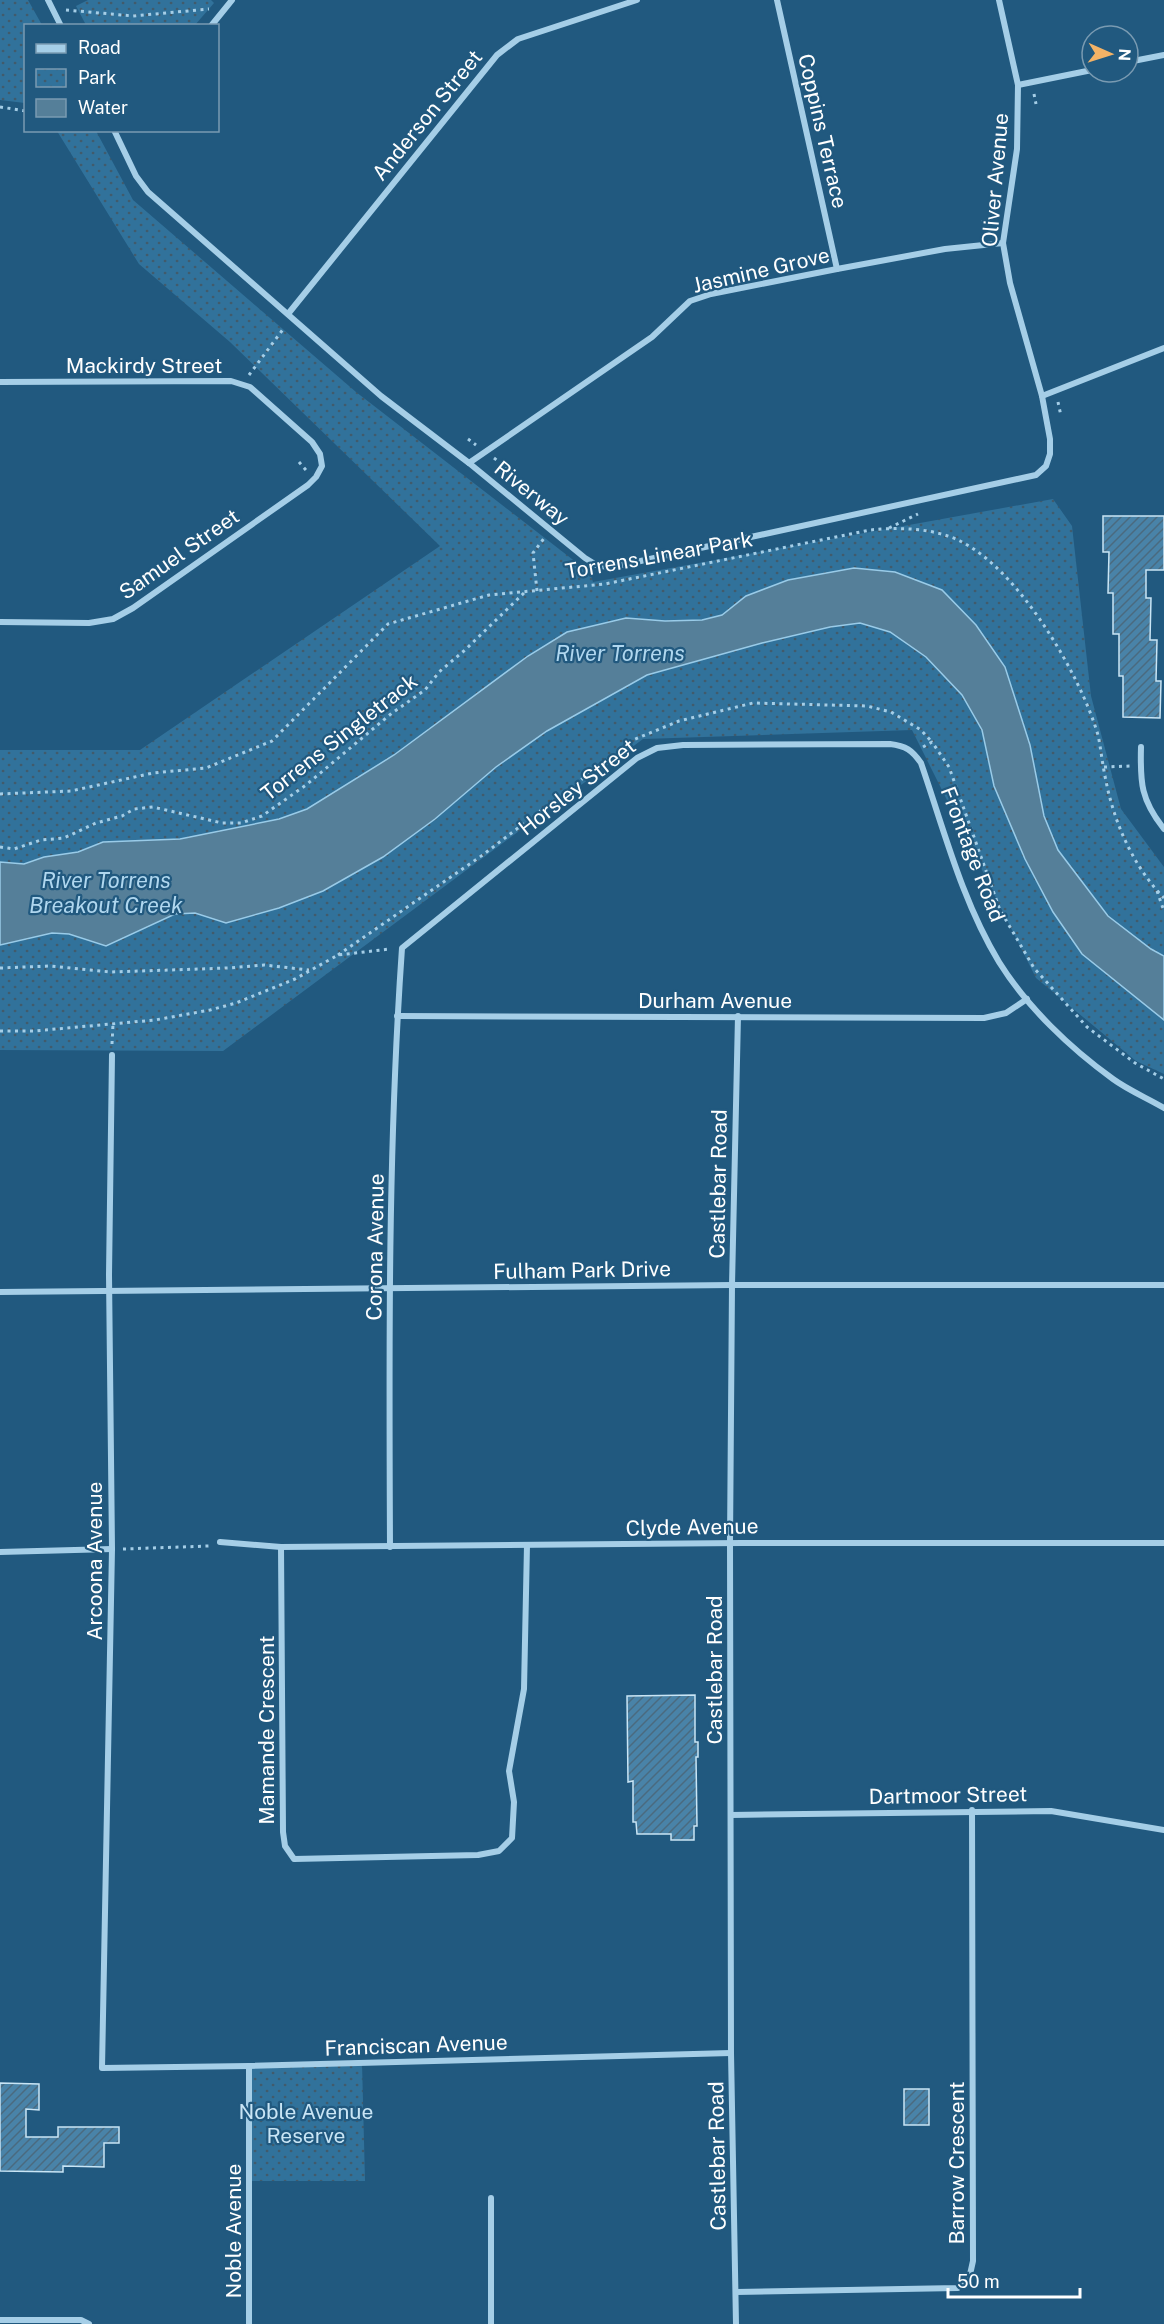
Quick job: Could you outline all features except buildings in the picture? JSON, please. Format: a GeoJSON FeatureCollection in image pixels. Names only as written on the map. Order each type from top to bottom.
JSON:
{"type":"FeatureCollection","features":[{"type":"Feature","properties":{"kind":"street"},"geometry":{"type":"LineString","coordinates":[[48,0],[60,24]]}},
{"type":"Feature","properties":{"kind":"street"},"geometry":{"type":"LineString","coordinates":[[213,24],[232,0]]}},
{"type":"Feature","properties":{"kind":"street","name":"Anderson Street"},"geometry":{"type":"LineString","coordinates":[[288,314],[497,55],[518,39],[637,0]]}},
{"type":"Feature","properties":{"kind":"street","name":"Coppins Terrace"},"geometry":{"type":"LineString","coordinates":[[777,0],[837,269]]}},
{"type":"Feature","properties":{"kind":"street","name":"Oliver Avenue"},"geometry":{"type":"LineString","coordinates":[[999,0],[1018,86],[1017,150],[1003,243],[1010,283],[1042,396],[1050,439],[1050,454],[1046,466]]}},
{"type":"Feature","properties":{"kind":"street"},"geometry":{"type":"LineString","coordinates":[[1140,60],[1164,55]]}},
{"type":"Feature","properties":{"kind":"street"},"geometry":{"type":"LineString","coordinates":[[1018,86],[1080,73]]}},
{"type":"Feature","properties":{"kind":"street","name":"Riverway"},"geometry":{"type":"LineString","coordinates":[[115,132],[136,176],[148,192],[381,396],[598,566],[613,567],[1036,475],[1046,466]]}},
{"type":"Feature","properties":{"kind":"street","name":"Jasmine Grove"},"geometry":{"type":"LineString","coordinates":[[469,463],[652,337],[690,301],[711,294],[837,269],[945,249],[1003,243]]}},
{"type":"Feature","properties":{"kind":"street"},"geometry":{"type":"LineString","coordinates":[[1042,396],[1164,348]]}},
{"type":"Feature","properties":{"kind":"street","name":"Mackirdy Street"},"geometry":{"type":"LineString","coordinates":[[0,382],[231,381],[250,387],[312,442],[320,454],[322,466]]}},
{"type":"Feature","properties":{"kind":"street","name":"Samuel Street"},"geometry":{"type":"LineString","coordinates":[[0,622],[89,623],[113,618],[133,608],[308,485],[322,466]]}},
{"type":"Feature","properties":{"kind":"street","name":"Horsley Street"},"geometry":{"type":"LineString","coordinates":[[402,948],[637,758],[657,748],[890,744],[903,746],[913,752]]}},
{"type":"Feature","properties":{"kind":"street"},"geometry":{"type":"LineString","coordinates":[[1142,747],[1140,766],[1143,798],[1164,829]]}},
{"type":"Feature","properties":{"kind":"street","name":"Frontage Road"},"geometry":{"type":"LineString","coordinates":[[913,752],[921,763],[970,903],[999,962],[1027,999],[1066,1041],[1114,1080],[1164,1108]]}},
{"type":"Feature","properties":{"kind":"street","name":"Corona Avenue"},"geometry":{"type":"LineString","coordinates":[[390,1547],[389,1290],[397,1016],[402,948]]}},
{"type":"Feature","properties":{"kind":"street","name":"Durham Avenue"},"geometry":{"type":"LineString","coordinates":[[397,1016],[984,1018],[1006,1013],[1027,999]]}},
{"type":"Feature","properties":{"kind":"street","name":"Castlebar Road"},"geometry":{"type":"LineString","coordinates":[[736,2324],[731,2053],[730,1543],[732,1285],[738,1016]]}},
{"type":"Feature","properties":{"kind":"street","name":"Arcoona Avenue"},"geometry":{"type":"LineString","coordinates":[[102,2068],[112,1549],[109,1291],[112,1055]]}},
{"type":"Feature","properties":{"kind":"street","name":"Fulham Park Drive"},"geometry":{"type":"LineString","coordinates":[[0,1292],[732,1285],[1164,1285]]}},
{"type":"Feature","properties":{"kind":"street","name":"Clyde Avenue"},"geometry":{"type":"LineString","coordinates":[[220,1542],[281,1547],[730,1543],[1164,1543]]}},
{"type":"Feature","properties":{"kind":"street","name":"Mamande Crescent"},"geometry":{"type":"LineString","coordinates":[[281,1547],[283,1832],[285,1846],[294,1859],[478,1855],[499,1851],[512,1838],[514,1802],[509,1771],[524,1689],[526,1545]]}},
{"type":"Feature","properties":{"kind":"street"},"geometry":{"type":"LineString","coordinates":[[0,1552],[112,1549]]}},
{"type":"Feature","properties":{"kind":"street","name":"Dartmoor Street"},"geometry":{"type":"LineString","coordinates":[[731,1815],[972,1810],[1051,1811],[1164,1830]]}},
{"type":"Feature","properties":{"kind":"street","name":"Barrow Crescent"},"geometry":{"type":"LineString","coordinates":[[736,2292],[958,2288],[969,2279],[973,2261],[972,1810]]}},
{"type":"Feature","properties":{"kind":"street","name":"Franciscan Avenue"},"geometry":{"type":"LineString","coordinates":[[102,2068],[731,2053]]}},
{"type":"Feature","properties":{"kind":"street","name":"Noble Avenue"},"geometry":{"type":"LineString","coordinates":[[249,2066],[249,2324]]}},
{"type":"Feature","properties":{"kind":"street"},"geometry":{"type":"LineString","coordinates":[[490,2198],[491,2324]]}},
{"type":"Feature","properties":{"kind":"street"},"geometry":{"type":"LineString","coordinates":[[0,2320],[81,2320],[89,2324]]}},
{"type":"Feature","properties":{"kind":"path"},"geometry":{"type":"LineString","coordinates":[[52,9],[133,16],[226,8]]}},
{"type":"Feature","properties":{"kind":"path"},"geometry":{"type":"LineString","coordinates":[[0,107],[24,111]]}},
{"type":"Feature","properties":{"kind":"path"},"geometry":{"type":"LineString","coordinates":[[250,372],[286,325],[288,314]]}},
{"type":"Feature","properties":{"kind":"path"},"geometry":{"type":"LineString","coordinates":[[537,591],[533,553],[552,529]]}},
{"type":"Feature","properties":{"kind":"path","name":"Torrens Linear Park"},"geometry":{"type":"LineString","coordinates":[[0,794],[71,791],[153,773],[206,768],[272,741],[388,624],[489,595],[622,581],[870,530],[898,529],[940,534],[966,545],[988,561],[1019,594],[1039,620],[1077,682],[1097,735],[1110,798],[1125,839],[1156,890],[1164,898]]}},
{"type":"Feature","properties":{"kind":"path","name":"Torrens Singletrack"},"geometry":{"type":"LineString","coordinates":[[0,847],[14,849],[40,840],[64,838],[96,823],[144,807],[222,822],[241,822],[262,816],[330,767],[392,712],[425,690],[439,672],[526,591]]}},
{"type":"Feature","properties":{"kind":"path"},"geometry":{"type":"LineString","coordinates":[[0,1031],[34,1031],[155,1020],[219,1008],[295,979],[338,956],[484,854],[633,740],[679,721],[753,703],[867,706],[891,712],[921,730],[949,767],[1000,910],[1034,968],[1087,1027],[1135,1063],[1164,1079]]}},
{"type":"Feature","properties":{"kind":"path"},"geometry":{"type":"LineString","coordinates":[[913,752],[932,742]]}},
{"type":"Feature","properties":{"kind":"path"},"geometry":{"type":"LineString","coordinates":[[1104,766],[1140,766]]}},
{"type":"Feature","properties":{"kind":"path"},"geometry":{"type":"LineString","coordinates":[[1156,890],[1164,910]]}},
{"type":"Feature","properties":{"kind":"path"},"geometry":{"type":"LineString","coordinates":[[338,956],[402,948]]}},
{"type":"Feature","properties":{"kind":"path"},"geometry":{"type":"LineString","coordinates":[[0,968],[50,966],[111,972],[228,968],[264,964],[309,970]]}},
{"type":"Feature","properties":{"kind":"path"},"geometry":{"type":"LineString","coordinates":[[112,1055],[113,1024]]}},
{"type":"Feature","properties":{"kind":"path"},"geometry":{"type":"LineString","coordinates":[[112,1549],[202,1548],[228,1543]]}},
{"type":"Feature","properties":{"kind":"green space"},"geometry":{"type":"Polygon","coordinates":[[[0,0],[28,0],[41,24],[24,24],[24,103],[0,100],[0,0]]]}},
{"type":"Feature","properties":{"kind":"green space"},"geometry":{"type":"Polygon","coordinates":[[[88,0],[211,0],[214,3],[196,24],[85,24],[76,6],[88,0]]]}},
{"type":"Feature","properties":{"kind":"green space"},"geometry":{"type":"Polygon","coordinates":[[[58,132],[97,132],[133,200],[356,392],[590,573],[593,582],[1053,499],[1072,526],[1091,696],[1121,809],[1164,867],[1164,1074],[1136,1061],[1036,978],[912,730],[643,739],[223,1051],[0,1050],[0,750],[140,750],[440,546],[230,342],[139,264],[58,132]]]}},
{"type":"Feature","properties":{"kind":"green space","name":"Noble Avenue Reserve"},"geometry":{"type":"Polygon","coordinates":[[[362,2063],[365,2181],[249,2181],[249,2066],[362,2063]]]}},
{"type":"Feature","properties":{"kind":"water"},"geometry":{"type":"Polygon","coordinates":[[[854,568],[895,572],[942,590],[976,625],[1005,667],[1030,745],[1044,816],[1058,850],[1108,916],[1151,949],[1164,956],[1164,1020],[1082,954],[1053,912],[1025,859],[994,786],[982,730],[962,695],[926,657],[890,632],[860,623],[830,627],[762,643],[647,675],[547,731],[496,767],[435,819],[383,857],[323,891],[279,908],[226,923],[195,913],[175,914],[106,946],[69,934],[52,933],[0,945],[0,862],[24,864],[44,857],[78,852],[103,842],[180,839],[279,819],[307,809],[394,755],[528,656],[567,632],[626,618],[665,621],[702,620],[722,615],[746,596],[788,580],[854,568]]]}},
{"type":"Feature","properties":{"kind":"water label","name":"River Torrens"},"geometry":{"type":"Point","coordinates":[620,653]}},
{"type":"Feature","properties":{"kind":"water label","name":"River Torrens Breakout Creek"},"geometry":{"type":"Point","coordinates":[106,892]}}]}
